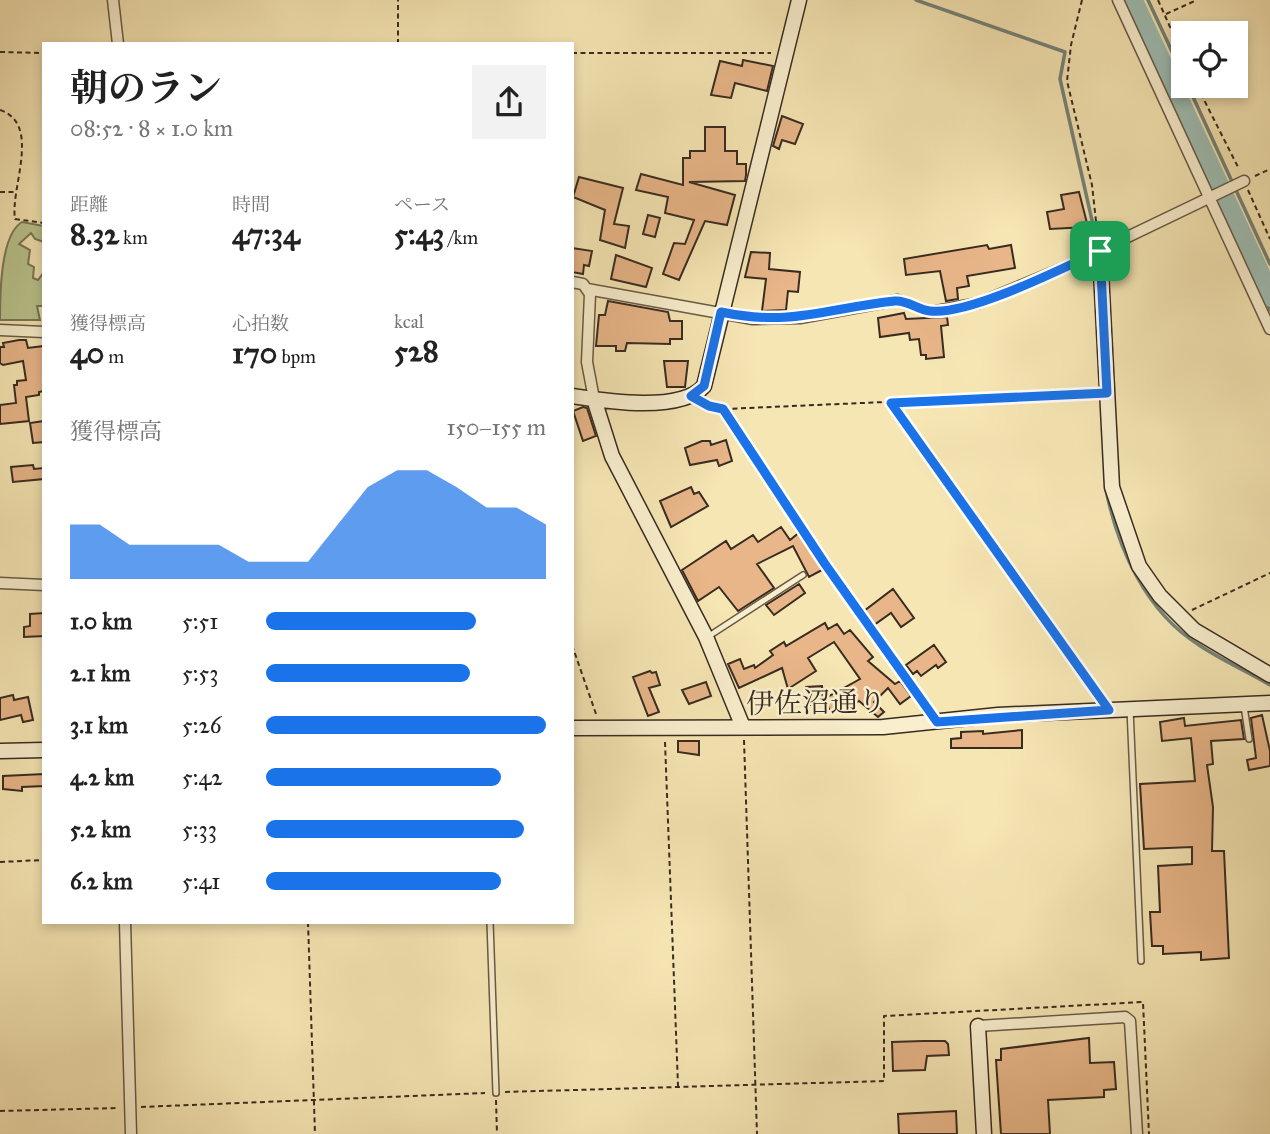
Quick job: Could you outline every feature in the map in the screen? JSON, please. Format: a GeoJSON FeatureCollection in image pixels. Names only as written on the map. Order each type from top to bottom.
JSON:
{"type":"FeatureCollection","features":[{"type":"Feature","properties":{"kind":"street"},"geometry":{"type":"LineString","coordinates":[[113,0],[118,42]]}},
{"type":"Feature","properties":{"kind":"street"},"geometry":{"type":"LineString","coordinates":[[574,396],[650,402],[691,396],[704,386],[799,0]]}},
{"type":"Feature","properties":{"kind":"street"},"geometry":{"type":"LineString","coordinates":[[1118,0],[1270,329]]}},
{"type":"Feature","properties":{"kind":"street"},"geometry":{"type":"LineString","coordinates":[[574,283],[587,289],[753,319],[800,318],[898,300],[931,312],[979,303],[1100,251],[1244,181]]}},
{"type":"Feature","properties":{"kind":"street"},"geometry":{"type":"LineString","coordinates":[[1100,251],[1112,488],[1139,566],[1178,616],[1194,630],[1270,675]]}},
{"type":"Feature","properties":{"kind":"street"},"geometry":{"type":"LineString","coordinates":[[587,289],[587,362],[594,399],[612,456],[706,638],[743,727]]}},
{"type":"Feature","properties":{"kind":"street"},"geometry":{"type":"LineString","coordinates":[[0,330],[42,332]]}},
{"type":"Feature","properties":{"kind":"street"},"geometry":{"type":"LineString","coordinates":[[0,583],[42,585]]}},
{"type":"Feature","properties":{"kind":"street","name":"伊佐沼通り"},"geometry":{"type":"LineString","coordinates":[[574,728],[883,727],[1109,710],[1270,703]]}},
{"type":"Feature","properties":{"kind":"street"},"geometry":{"type":"LineString","coordinates":[[0,751],[42,750]]}},
{"type":"Feature","properties":{"kind":"street"},"geometry":{"type":"LineString","coordinates":[[125,924],[131,1134]]}},
{"type":"Feature","properties":{"kind":"street"},"geometry":{"type":"LineString","coordinates":[[984,1134],[978,1026],[1125,1017],[1130,1021],[1137,1134]]}},
{"type":"Feature","properties":{"kind":"lane"},"geometry":{"type":"LineString","coordinates":[[706,638],[746,615],[803,575]]}},
{"type":"Feature","properties":{"kind":"lane"},"geometry":{"type":"LineString","coordinates":[[1243,703],[1249,739]]}},
{"type":"Feature","properties":{"kind":"lane"},"geometry":{"type":"LineString","coordinates":[[1130,709],[1141,961]]}},
{"type":"Feature","properties":{"kind":"lane"},"geometry":{"type":"LineString","coordinates":[[490,924],[496,1093]]}},
{"type":"Feature","properties":{"kind":"path"},"geometry":{"type":"LineString","coordinates":[[398,0],[398,42]]}},
{"type":"Feature","properties":{"kind":"path"},"geometry":{"type":"LineString","coordinates":[[1082,0],[1071,45],[1067,81],[1092,185],[1100,251]]}},
{"type":"Feature","properties":{"kind":"path"},"geometry":{"type":"LineString","coordinates":[[1158,0],[1171,29]]}},
{"type":"Feature","properties":{"kind":"path"},"geometry":{"type":"LineString","coordinates":[[1165,15],[1197,0]]}},
{"type":"Feature","properties":{"kind":"path"},"geometry":{"type":"LineString","coordinates":[[0,52],[42,52]]}},
{"type":"Feature","properties":{"kind":"path"},"geometry":{"type":"LineString","coordinates":[[574,53],[785,56]]}},
{"type":"Feature","properties":{"kind":"path"},"geometry":{"type":"LineString","coordinates":[[1203,98],[1270,239]]}},
{"type":"Feature","properties":{"kind":"path"},"geometry":{"type":"LineString","coordinates":[[0,110],[12,115],[21,130],[21,172],[16,192],[15,219],[42,223]]}},
{"type":"Feature","properties":{"kind":"path"},"geometry":{"type":"LineString","coordinates":[[1244,181],[1270,169]]}},
{"type":"Feature","properties":{"kind":"path"},"geometry":{"type":"LineString","coordinates":[[0,192],[16,192]]}},
{"type":"Feature","properties":{"kind":"path"},"geometry":{"type":"LineString","coordinates":[[691,396],[709,406],[723,409],[1107,393]]}},
{"type":"Feature","properties":{"kind":"path"},"geometry":{"type":"LineString","coordinates":[[891,403],[1109,710]]}},
{"type":"Feature","properties":{"kind":"path"},"geometry":{"type":"LineString","coordinates":[[723,409],[825,564],[937,722]]}},
{"type":"Feature","properties":{"kind":"path"},"geometry":{"type":"LineString","coordinates":[[1178,616],[1270,573]]}},
{"type":"Feature","properties":{"kind":"path"},"geometry":{"type":"LineString","coordinates":[[574,651],[600,727]]}},
{"type":"Feature","properties":{"kind":"path"},"geometry":{"type":"LineString","coordinates":[[664,726],[678,1087]]}},
{"type":"Feature","properties":{"kind":"path"},"geometry":{"type":"LineString","coordinates":[[743,727],[757,1134]]}},
{"type":"Feature","properties":{"kind":"path"},"geometry":{"type":"LineString","coordinates":[[0,862],[42,860]]}},
{"type":"Feature","properties":{"kind":"path"},"geometry":{"type":"LineString","coordinates":[[308,924],[315,1134]]}},
{"type":"Feature","properties":{"kind":"path"},"geometry":{"type":"LineString","coordinates":[[0,1111],[884,1081],[884,1016],[1143,1002],[1149,1134]]}},
{"type":"Feature","properties":{"kind":"path"},"geometry":{"type":"LineString","coordinates":[[496,1093],[497,1134]]}},
{"type":"Feature","properties":{"kind":"green space"},"geometry":{"type":"Polygon","coordinates":[[[22,222],[42,226],[42,241],[35,239],[31,233],[19,244],[30,250],[28,264],[34,267],[33,278],[38,280],[42,275],[42,306],[37,306],[40,320],[0,320],[5,252],[15,229],[22,222]]]}},
{"type":"Feature","properties":{"kind":"building"},"geometry":{"type":"Polygon","coordinates":[[[743,60],[773,66],[767,91],[735,83],[731,98],[711,95],[720,61],[742,66],[743,60]]]}},
{"type":"Feature","properties":{"kind":"building"},"geometry":{"type":"Polygon","coordinates":[[[782,116],[803,124],[795,144],[782,140],[779,149],[773,146],[782,116]]]}},
{"type":"Feature","properties":{"kind":"building"},"geometry":{"type":"Polygon","coordinates":[[[705,127],[725,127],[725,151],[737,151],[737,164],[746,164],[745,181],[689,182],[735,195],[727,225],[705,221],[679,280],[663,274],[674,243],[685,244],[694,220],[665,213],[668,197],[636,190],[641,174],[683,185],[683,158],[690,158],[690,151],[705,151],[705,127]]]}},
{"type":"Feature","properties":{"kind":"building"},"geometry":{"type":"Polygon","coordinates":[[[579,177],[623,188],[614,224],[629,226],[625,248],[600,240],[605,210],[574,197],[579,177]]]}},
{"type":"Feature","properties":{"kind":"building"},"geometry":{"type":"Polygon","coordinates":[[[1079,192],[1088,227],[1050,229],[1047,212],[1064,209],[1061,195],[1079,192]]]}},
{"type":"Feature","properties":{"kind":"building"},"geometry":{"type":"Polygon","coordinates":[[[648,215],[660,218],[655,237],[643,234],[648,215]]]}},
{"type":"Feature","properties":{"kind":"building"},"geometry":{"type":"Polygon","coordinates":[[[987,245],[989,249],[1011,245],[1015,268],[967,276],[969,286],[957,288],[958,299],[946,301],[940,271],[906,275],[904,259],[987,245]]]}},
{"type":"Feature","properties":{"kind":"building"},"geometry":{"type":"Polygon","coordinates":[[[574,248],[592,251],[589,266],[584,265],[583,274],[574,272],[574,248]]]}},
{"type":"Feature","properties":{"kind":"building"},"geometry":{"type":"Polygon","coordinates":[[[751,252],[770,253],[769,269],[800,272],[798,292],[788,291],[786,310],[762,311],[766,279],[745,277],[751,252]]]}},
{"type":"Feature","properties":{"kind":"building"},"geometry":{"type":"Polygon","coordinates":[[[616,255],[652,268],[646,287],[611,279],[616,255]]]}},
{"type":"Feature","properties":{"kind":"building"},"geometry":{"type":"Polygon","coordinates":[[[608,301],[668,312],[670,321],[682,321],[682,339],[670,339],[670,344],[627,343],[625,351],[616,351],[616,346],[596,346],[599,315],[605,315],[608,301]]]}},
{"type":"Feature","properties":{"kind":"building"},"geometry":{"type":"Polygon","coordinates":[[[904,313],[906,319],[947,317],[948,325],[941,326],[944,357],[926,359],[926,355],[921,355],[919,339],[910,340],[909,333],[880,337],[878,318],[904,313]]]}},
{"type":"Feature","properties":{"kind":"building"},"geometry":{"type":"Polygon","coordinates":[[[26,340],[28,348],[42,346],[42,391],[39,395],[26,397],[29,421],[0,424],[0,405],[16,403],[14,385],[17,385],[17,381],[26,380],[23,361],[3,365],[0,363],[0,347],[4,347],[3,343],[26,340]]]}},
{"type":"Feature","properties":{"kind":"building"},"geometry":{"type":"Polygon","coordinates":[[[664,361],[688,361],[685,387],[667,387],[664,361]]]}},
{"type":"Feature","properties":{"kind":"building"},"geometry":{"type":"Polygon","coordinates":[[[587,408],[596,436],[583,441],[574,411],[587,408]]]}},
{"type":"Feature","properties":{"kind":"building"},"geometry":{"type":"Polygon","coordinates":[[[42,421],[42,442],[33,443],[30,423],[42,421]]]}},
{"type":"Feature","properties":{"kind":"building"},"geometry":{"type":"Polygon","coordinates":[[[726,440],[732,461],[719,466],[717,460],[690,465],[685,448],[702,441],[710,441],[711,445],[726,440]]]}},
{"type":"Feature","properties":{"kind":"building"},"geometry":{"type":"Polygon","coordinates":[[[33,465],[34,469],[42,468],[42,479],[13,482],[11,467],[33,465]]]}},
{"type":"Feature","properties":{"kind":"building"},"geometry":{"type":"Polygon","coordinates":[[[691,487],[694,494],[699,492],[708,506],[671,527],[660,501],[691,487]]]}},
{"type":"Feature","properties":{"kind":"building"},"geometry":{"type":"Polygon","coordinates":[[[781,527],[790,540],[801,531],[822,570],[809,577],[793,546],[757,564],[774,588],[738,611],[719,587],[698,601],[682,570],[726,541],[731,549],[753,535],[758,542],[781,527]]]}},
{"type":"Feature","properties":{"kind":"building"},"geometry":{"type":"Polygon","coordinates":[[[799,584],[805,593],[774,615],[766,605],[799,584]]]}},
{"type":"Feature","properties":{"kind":"building"},"geometry":{"type":"Polygon","coordinates":[[[893,589],[914,618],[901,627],[891,613],[874,625],[864,611],[893,589]]]}},
{"type":"Feature","properties":{"kind":"building"},"geometry":{"type":"Polygon","coordinates":[[[42,613],[42,636],[24,637],[24,627],[30,626],[30,614],[42,613]]]}},
{"type":"Feature","properties":{"kind":"building"},"geometry":{"type":"Polygon","coordinates":[[[825,623],[828,629],[837,624],[844,634],[850,630],[873,657],[868,661],[895,684],[900,681],[911,696],[900,704],[888,688],[874,702],[884,712],[878,717],[859,701],[843,711],[830,711],[824,699],[860,679],[834,642],[808,658],[816,671],[788,689],[782,668],[739,688],[728,664],[740,659],[744,669],[754,665],[755,668],[773,655],[770,651],[784,642],[786,646],[825,623]]]}},
{"type":"Feature","properties":{"kind":"building"},"geometry":{"type":"Polygon","coordinates":[[[934,645],[946,662],[938,668],[936,665],[921,676],[917,671],[913,674],[906,665],[934,645]]]}},
{"type":"Feature","properties":{"kind":"building"},"geometry":{"type":"Polygon","coordinates":[[[650,671],[656,672],[660,685],[649,688],[659,712],[648,716],[633,677],[650,671]]]}},
{"type":"Feature","properties":{"kind":"building"},"geometry":{"type":"Polygon","coordinates":[[[706,682],[711,696],[689,704],[682,690],[706,682]]]}},
{"type":"Feature","properties":{"kind":"building"},"geometry":{"type":"Polygon","coordinates":[[[822,686],[823,705],[809,705],[806,687],[822,686]]]}},
{"type":"Feature","properties":{"kind":"building"},"geometry":{"type":"Polygon","coordinates":[[[13,695],[14,700],[28,697],[33,720],[23,722],[21,715],[0,720],[0,698],[13,695]]]}},
{"type":"Feature","properties":{"kind":"building"},"geometry":{"type":"Polygon","coordinates":[[[1262,715],[1270,751],[1270,766],[1249,770],[1247,760],[1256,758],[1251,718],[1262,715]]]}},
{"type":"Feature","properties":{"kind":"building"},"geometry":{"type":"Polygon","coordinates":[[[1184,718],[1185,726],[1241,720],[1244,739],[1211,741],[1213,764],[1207,765],[1213,807],[1212,851],[1224,851],[1229,958],[1201,960],[1201,952],[1163,954],[1163,946],[1152,946],[1150,912],[1160,912],[1158,866],[1192,864],[1192,847],[1144,849],[1140,784],[1195,781],[1191,738],[1162,741],[1160,722],[1184,718]]]}},
{"type":"Feature","properties":{"kind":"building"},"geometry":{"type":"Polygon","coordinates":[[[1022,730],[1022,748],[951,748],[951,739],[961,738],[961,732],[983,731],[983,734],[1022,730]]]}},
{"type":"Feature","properties":{"kind":"building"},"geometry":{"type":"Polygon","coordinates":[[[678,741],[699,741],[699,755],[678,752],[678,741]]]}},
{"type":"Feature","properties":{"kind":"building"},"geometry":{"type":"Polygon","coordinates":[[[42,774],[42,786],[22,787],[22,791],[3,789],[3,776],[42,774]]]}},
{"type":"Feature","properties":{"kind":"building"},"geometry":{"type":"Polygon","coordinates":[[[1089,1038],[1090,1063],[1114,1062],[1116,1089],[1104,1090],[1104,1097],[1048,1100],[1050,1134],[1001,1134],[996,1060],[1001,1060],[1001,1049],[1089,1038]]]}},
{"type":"Feature","properties":{"kind":"building"},"geometry":{"type":"Polygon","coordinates":[[[945,1041],[949,1055],[927,1056],[925,1070],[893,1071],[892,1042],[945,1041]]]}},
{"type":"Feature","properties":{"kind":"building"},"geometry":{"type":"Polygon","coordinates":[[[956,1111],[957,1134],[899,1134],[898,1114],[956,1111]]]}},
{"type":"Feature","properties":{"kind":"waterway"},"geometry":{"type":"LineString","coordinates":[[916,0],[1065,52],[1060,79],[1096,248]]}},
{"type":"Feature","properties":{"kind":"waterway"},"geometry":{"type":"LineString","coordinates":[[1125,0],[1270,310]]}},
{"type":"Feature","properties":{"kind":"waterway"},"geometry":{"type":"LineString","coordinates":[[1132,0],[1270,296]]}},
{"type":"Feature","properties":{"kind":"waterway"},"geometry":{"type":"LineString","coordinates":[[1148,0],[1171,49]]}},
{"type":"Feature","properties":{"kind":"waterway"},"geometry":{"type":"LineString","coordinates":[[1194,98],[1270,264]]}},
{"type":"Feature","properties":{"kind":"waterway"},"geometry":{"type":"LineString","coordinates":[[1106,490],[1127,556],[1149,597],[1164,615],[1199,645],[1270,685]]}},
{"type":"Feature","properties":{"kind":"route"},"geometry":{"type":"LineString","coordinates":[[1100,251],[1107,393],[891,403],[1109,710],[999,715],[937,722],[825,564],[723,409],[709,406],[691,396],[704,386],[721,312],[753,319],[776,320],[898,300],[931,312],[979,303],[1100,251]]}}]}
